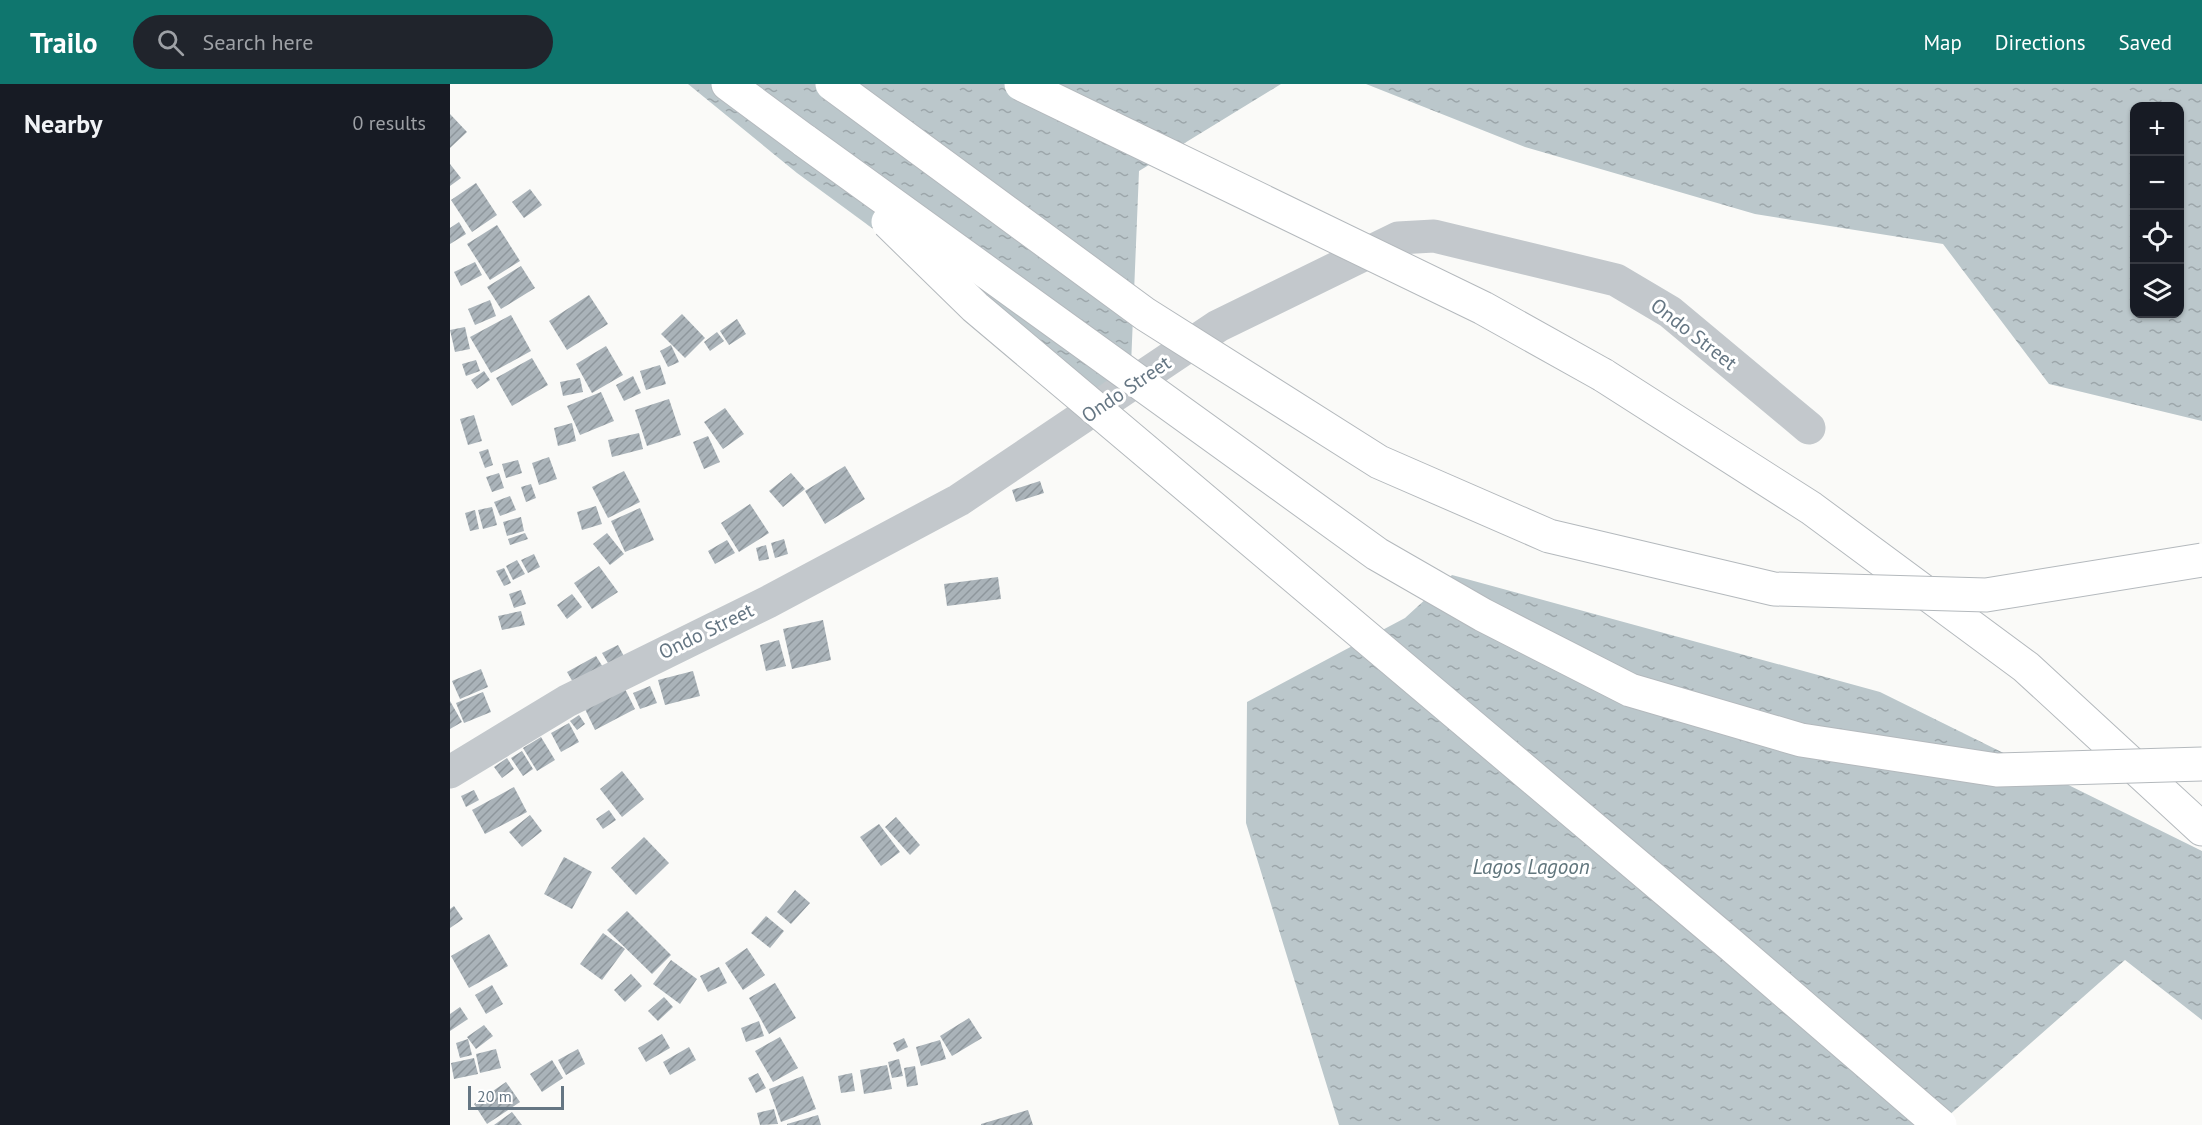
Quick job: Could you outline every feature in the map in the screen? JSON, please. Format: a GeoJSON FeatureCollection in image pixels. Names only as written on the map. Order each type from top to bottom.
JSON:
{"type":"FeatureCollection","features":[{"type":"Feature","properties":{"kind":"main road"},"geometry":{"type":"LineString","coordinates":[[728,84],[1377,554],[1483,615],[1630,690],[1801,740],[1997,770],[2202,764]]}},
{"type":"Feature","properties":{"kind":"main road"},"geometry":{"type":"LineString","coordinates":[[832,84],[1145,314],[1379,462],[1549,536],[1774,589],[1986,595],[2202,560]]}},
{"type":"Feature","properties":{"kind":"main road"},"geometry":{"type":"LineString","coordinates":[[1021,84],[1483,308],[1603,375],[1811,508],[2026,667],[2202,829]]}},
{"type":"Feature","properties":{"kind":"main road"},"geometry":{"type":"LineString","coordinates":[[805,141],[984,314],[1730,944],[1940,1125]]}},
{"type":"Feature","properties":{"kind":"street","name":"Ondo Street"},"geometry":{"type":"LineString","coordinates":[[450,772],[567,701],[768,602],[959,500],[1218,326],[1398,238],[1434,236],[1616,280],[1670,312],[1809,428]]}},
{"type":"Feature","properties":{"kind":"water"},"geometry":{"type":"Polygon","coordinates":[[[688,84],[1281,84],[1139,171],[1130,390],[1121,414],[1079,380],[797,173],[688,84]]]}},
{"type":"Feature","properties":{"kind":"water"},"geometry":{"type":"Polygon","coordinates":[[[1366,84],[2202,84],[2202,421],[2049,384],[1943,244],[1755,214],[1525,147],[1366,84]]]}},
{"type":"Feature","properties":{"kind":"water","name":"Lagos Lagoon"},"geometry":{"type":"Polygon","coordinates":[[[1452,575],[1880,692],[2202,851],[2202,1020],[2125,960],[1938,1125],[1339,1125],[1246,823],[1247,702],[1405,618],[1452,575]]]}},
{"type":"Feature","properties":{"kind":"building"},"geometry":{"type":"Polygon","coordinates":[[[450,114],[467,132],[450,148],[450,114]]]}},
{"type":"Feature","properties":{"kind":"building"},"geometry":{"type":"Polygon","coordinates":[[[450,164],[461,178],[450,186],[450,164]]]}},
{"type":"Feature","properties":{"kind":"building"},"geometry":{"type":"Polygon","coordinates":[[[476,183],[497,215],[472,232],[451,200],[476,183]]]}},
{"type":"Feature","properties":{"kind":"building"},"geometry":{"type":"Polygon","coordinates":[[[530,189],[542,205],[524,218],[512,202],[530,189]]]}},
{"type":"Feature","properties":{"kind":"building"},"geometry":{"type":"Polygon","coordinates":[[[459,222],[466,234],[450,244],[450,228],[459,222]]]}},
{"type":"Feature","properties":{"kind":"building"},"geometry":{"type":"Polygon","coordinates":[[[497,225],[520,261],[490,280],[467,244],[497,225]]]}},
{"type":"Feature","properties":{"kind":"building"},"geometry":{"type":"Polygon","coordinates":[[[475,262],[482,275],[461,286],[454,272],[475,262]]]}},
{"type":"Feature","properties":{"kind":"building"},"geometry":{"type":"Polygon","coordinates":[[[521,266],[535,288],[501,309],[487,287],[521,266]]]}},
{"type":"Feature","properties":{"kind":"building"},"geometry":{"type":"Polygon","coordinates":[[[589,295],[608,324],[567,350],[549,321],[589,295]]]}},
{"type":"Feature","properties":{"kind":"building"},"geometry":{"type":"Polygon","coordinates":[[[490,300],[496,316],[475,325],[468,309],[490,300]]]}},
{"type":"Feature","properties":{"kind":"building"},"geometry":{"type":"Polygon","coordinates":[[[682,314],[705,338],[685,358],[661,334],[682,314]]]}},
{"type":"Feature","properties":{"kind":"building"},"geometry":{"type":"Polygon","coordinates":[[[511,315],[531,351],[491,373],[470,337],[511,315]]]}},
{"type":"Feature","properties":{"kind":"building"},"geometry":{"type":"Polygon","coordinates":[[[737,319],[746,334],[729,345],[720,331],[737,319]]]}},
{"type":"Feature","properties":{"kind":"building"},"geometry":{"type":"Polygon","coordinates":[[[465,327],[470,349],[455,352],[450,330],[465,327]]]}},
{"type":"Feature","properties":{"kind":"building"},"geometry":{"type":"Polygon","coordinates":[[[717,332],[724,341],[710,351],[704,342],[717,332]]]}},
{"type":"Feature","properties":{"kind":"building"},"geometry":{"type":"Polygon","coordinates":[[[671,345],[679,362],[668,367],[660,351],[671,345]]]}},
{"type":"Feature","properties":{"kind":"building"},"geometry":{"type":"Polygon","coordinates":[[[606,346],[623,375],[592,393],[576,364],[606,346]]]}},
{"type":"Feature","properties":{"kind":"building"},"geometry":{"type":"Polygon","coordinates":[[[532,358],[548,385],[512,406],[496,378],[532,358]]]}},
{"type":"Feature","properties":{"kind":"building"},"geometry":{"type":"Polygon","coordinates":[[[476,360],[480,371],[466,376],[462,364],[476,360]]]}},
{"type":"Feature","properties":{"kind":"building"},"geometry":{"type":"Polygon","coordinates":[[[660,365],[666,384],[646,390],[640,371],[660,365]]]}},
{"type":"Feature","properties":{"kind":"building"},"geometry":{"type":"Polygon","coordinates":[[[484,371],[490,380],[477,389],[471,380],[484,371]]]}},
{"type":"Feature","properties":{"kind":"building"},"geometry":{"type":"Polygon","coordinates":[[[633,376],[641,393],[624,401],[616,385],[633,376]]]}},
{"type":"Feature","properties":{"kind":"building"},"geometry":{"type":"Polygon","coordinates":[[[580,378],[583,392],[563,396],[560,382],[580,378]]]}},
{"type":"Feature","properties":{"kind":"building"},"geometry":{"type":"Polygon","coordinates":[[[601,392],[614,421],[580,435],[567,406],[601,392]]]}},
{"type":"Feature","properties":{"kind":"building"},"geometry":{"type":"Polygon","coordinates":[[[669,399],[681,435],[647,446],[635,410],[669,399]]]}},
{"type":"Feature","properties":{"kind":"building"},"geometry":{"type":"Polygon","coordinates":[[[725,408],[744,434],[723,449],[704,422],[725,408]]]}},
{"type":"Feature","properties":{"kind":"building"},"geometry":{"type":"Polygon","coordinates":[[[474,415],[482,441],[468,445],[460,419],[474,415]]]}},
{"type":"Feature","properties":{"kind":"building"},"geometry":{"type":"Polygon","coordinates":[[[572,423],[576,441],[558,446],[554,428],[572,423]]]}},
{"type":"Feature","properties":{"kind":"building"},"geometry":{"type":"Polygon","coordinates":[[[639,433],[643,449],[612,457],[608,440],[639,433]]]}},
{"type":"Feature","properties":{"kind":"building"},"geometry":{"type":"Polygon","coordinates":[[[708,436],[720,462],[704,469],[693,442],[708,436]]]}},
{"type":"Feature","properties":{"kind":"building"},"geometry":{"type":"Polygon","coordinates":[[[488,449],[493,465],[485,468],[479,452],[488,449]]]}},
{"type":"Feature","properties":{"kind":"building"},"geometry":{"type":"Polygon","coordinates":[[[549,457],[557,479],[539,485],[532,463],[549,457]]]}},
{"type":"Feature","properties":{"kind":"building"},"geometry":{"type":"Polygon","coordinates":[[[518,460],[522,473],[506,478],[502,464],[518,460]]]}},
{"type":"Feature","properties":{"kind":"building"},"geometry":{"type":"Polygon","coordinates":[[[845,466],[865,499],[825,524],[805,491],[845,466]]]}},
{"type":"Feature","properties":{"kind":"building"},"geometry":{"type":"Polygon","coordinates":[[[624,471],[640,502],[608,518],[592,487],[624,471]]]}},
{"type":"Feature","properties":{"kind":"building"},"geometry":{"type":"Polygon","coordinates":[[[499,473],[504,488],[492,492],[486,477],[499,473]]]}},
{"type":"Feature","properties":{"kind":"building"},"geometry":{"type":"Polygon","coordinates":[[[791,473],[805,489],[783,507],[769,491],[791,473]]]}},
{"type":"Feature","properties":{"kind":"building"},"geometry":{"type":"Polygon","coordinates":[[[1040,481],[1044,493],[1016,502],[1012,490],[1040,481]]]}},
{"type":"Feature","properties":{"kind":"building"},"geometry":{"type":"Polygon","coordinates":[[[531,484],[536,498],[526,502],[521,487],[531,484]]]}},
{"type":"Feature","properties":{"kind":"building"},"geometry":{"type":"Polygon","coordinates":[[[510,496],[516,510],[500,516],[494,502],[510,496]]]}},
{"type":"Feature","properties":{"kind":"building"},"geometry":{"type":"Polygon","coordinates":[[[750,504],[769,533],[739,552],[721,523],[750,504]]]}},
{"type":"Feature","properties":{"kind":"building"},"geometry":{"type":"Polygon","coordinates":[[[596,506],[602,524],[582,530],[577,512],[596,506]]]}},
{"type":"Feature","properties":{"kind":"building"},"geometry":{"type":"Polygon","coordinates":[[[492,507],[497,525],[483,529],[478,510],[492,507]]]}},
{"type":"Feature","properties":{"kind":"building"},"geometry":{"type":"Polygon","coordinates":[[[640,508],[654,540],[625,552],[611,521],[640,508]]]}},
{"type":"Feature","properties":{"kind":"building"},"geometry":{"type":"Polygon","coordinates":[[[475,510],[479,529],[470,531],[465,513],[475,510]]]}},
{"type":"Feature","properties":{"kind":"building"},"geometry":{"type":"Polygon","coordinates":[[[521,517],[524,531],[507,536],[503,522],[521,517]]]}},
{"type":"Feature","properties":{"kind":"building"},"geometry":{"type":"Polygon","coordinates":[[[525,533],[528,539],[510,545],[508,539],[525,533]]]}},
{"type":"Feature","properties":{"kind":"building"},"geometry":{"type":"Polygon","coordinates":[[[607,533],[624,554],[610,565],[593,544],[607,533]]]}},
{"type":"Feature","properties":{"kind":"building"},"geometry":{"type":"Polygon","coordinates":[[[784,539],[788,554],[775,558],[771,543],[784,539]]]}},
{"type":"Feature","properties":{"kind":"building"},"geometry":{"type":"Polygon","coordinates":[[[727,540],[735,553],[715,564],[708,551],[727,540]]]}},
{"type":"Feature","properties":{"kind":"building"},"geometry":{"type":"Polygon","coordinates":[[[766,545],[769,559],[759,561],[756,548],[766,545]]]}},
{"type":"Feature","properties":{"kind":"building"},"geometry":{"type":"Polygon","coordinates":[[[534,554],[540,567],[528,573],[521,560],[534,554]]]}},
{"type":"Feature","properties":{"kind":"building"},"geometry":{"type":"Polygon","coordinates":[[[517,560],[525,574],[513,580],[506,566],[517,560]]]}},
{"type":"Feature","properties":{"kind":"building"},"geometry":{"type":"Polygon","coordinates":[[[599,566],[618,592],[592,609],[574,583],[599,566]]]}},
{"type":"Feature","properties":{"kind":"building"},"geometry":{"type":"Polygon","coordinates":[[[504,568],[511,583],[504,586],[496,571],[504,568]]]}},
{"type":"Feature","properties":{"kind":"building"},"geometry":{"type":"Polygon","coordinates":[[[998,577],[1001,599],[947,606],[944,584],[998,577]]]}},
{"type":"Feature","properties":{"kind":"building"},"geometry":{"type":"Polygon","coordinates":[[[521,590],[526,604],[514,608],[509,594],[521,590]]]}},
{"type":"Feature","properties":{"kind":"building"},"geometry":{"type":"Polygon","coordinates":[[[572,594],[582,607],[567,619],[557,605],[572,594]]]}},
{"type":"Feature","properties":{"kind":"building"},"geometry":{"type":"Polygon","coordinates":[[[521,611],[525,625],[502,630],[498,616],[521,611]]]}},
{"type":"Feature","properties":{"kind":"building"},"geometry":{"type":"Polygon","coordinates":[[[823,620],[831,660],[792,669],[783,629],[823,620]]]}},
{"type":"Feature","properties":{"kind":"building"},"geometry":{"type":"Polygon","coordinates":[[[779,640],[786,666],[766,671],[760,645],[779,640]]]}},
{"type":"Feature","properties":{"kind":"building"},"geometry":{"type":"Polygon","coordinates":[[[618,645],[626,660],[611,668],[602,653],[618,645]]]}},
{"type":"Feature","properties":{"kind":"building"},"geometry":{"type":"Polygon","coordinates":[[[596,656],[606,672],[577,689],[567,672],[596,656]]]}},
{"type":"Feature","properties":{"kind":"building"},"geometry":{"type":"Polygon","coordinates":[[[481,669],[488,687],[460,699],[452,681],[481,669]]]}},
{"type":"Feature","properties":{"kind":"building"},"geometry":{"type":"Polygon","coordinates":[[[693,671],[700,696],[665,705],[658,680],[693,671]]]}},
{"type":"Feature","properties":{"kind":"building"},"geometry":{"type":"Polygon","coordinates":[[[650,686],[657,703],[640,709],[633,693],[650,686]]]}},
{"type":"Feature","properties":{"kind":"building"},"geometry":{"type":"Polygon","coordinates":[[[625,689],[635,709],[595,730],[585,709],[625,689]]]}},
{"type":"Feature","properties":{"kind":"building"},"geometry":{"type":"Polygon","coordinates":[[[483,692],[491,712],[464,723],[456,703],[483,692]]]}},
{"type":"Feature","properties":{"kind":"building"},"geometry":{"type":"Polygon","coordinates":[[[450,701],[462,722],[450,729],[450,701]]]}},
{"type":"Feature","properties":{"kind":"building"},"geometry":{"type":"Polygon","coordinates":[[[579,715],[585,724],[577,730],[570,721],[579,715]]]}},
{"type":"Feature","properties":{"kind":"building"},"geometry":{"type":"Polygon","coordinates":[[[569,723],[579,742],[561,752],[551,733],[569,723]]]}},
{"type":"Feature","properties":{"kind":"building"},"geometry":{"type":"Polygon","coordinates":[[[541,737],[555,760],[537,771],[523,748],[541,737]]]}},
{"type":"Feature","properties":{"kind":"building"},"geometry":{"type":"Polygon","coordinates":[[[522,751],[533,769],[523,776],[511,758],[522,751]]]}},
{"type":"Feature","properties":{"kind":"building"},"geometry":{"type":"Polygon","coordinates":[[[507,758],[514,769],[502,778],[494,767],[507,758]]]}},
{"type":"Feature","properties":{"kind":"building"},"geometry":{"type":"Polygon","coordinates":[[[622,771],[644,799],[622,817],[600,789],[622,771]]]}},
{"type":"Feature","properties":{"kind":"building"},"geometry":{"type":"Polygon","coordinates":[[[514,787],[527,812],[485,834],[472,810],[514,787]]]}},
{"type":"Feature","properties":{"kind":"building"},"geometry":{"type":"Polygon","coordinates":[[[474,790],[479,800],[466,807],[461,796],[474,790]]]}},
{"type":"Feature","properties":{"kind":"building"},"geometry":{"type":"Polygon","coordinates":[[[609,810],[616,820],[603,829],[596,819],[609,810]]]}},
{"type":"Feature","properties":{"kind":"building"},"geometry":{"type":"Polygon","coordinates":[[[530,815],[542,831],[522,847],[509,832],[530,815]]]}},
{"type":"Feature","properties":{"kind":"building"},"geometry":{"type":"Polygon","coordinates":[[[896,817],[920,845],[910,855],[885,827],[896,817]]]}},
{"type":"Feature","properties":{"kind":"building"},"geometry":{"type":"Polygon","coordinates":[[[879,824],[900,852],[881,866],[860,837],[879,824]]]}},
{"type":"Feature","properties":{"kind":"building"},"geometry":{"type":"Polygon","coordinates":[[[644,837],[669,863],[636,895],[611,868],[644,837]]]}},
{"type":"Feature","properties":{"kind":"building"},"geometry":{"type":"Polygon","coordinates":[[[564,857],[592,872],[572,909],[544,894],[564,857]]]}},
{"type":"Feature","properties":{"kind":"building"},"geometry":{"type":"Polygon","coordinates":[[[795,890],[810,903],[791,924],[777,912],[795,890]]]}},
{"type":"Feature","properties":{"kind":"building"},"geometry":{"type":"Polygon","coordinates":[[[454,906],[463,919],[450,928],[450,909],[454,906]]]}},
{"type":"Feature","properties":{"kind":"building"},"geometry":{"type":"Polygon","coordinates":[[[627,911],[671,955],[652,974],[607,930],[627,911]]]}},
{"type":"Feature","properties":{"kind":"building"},"geometry":{"type":"Polygon","coordinates":[[[766,916],[784,931],[770,948],[751,933],[766,916]]]}},
{"type":"Feature","properties":{"kind":"building"},"geometry":{"type":"Polygon","coordinates":[[[603,933],[625,949],[602,980],[580,964],[603,933]]]}},
{"type":"Feature","properties":{"kind":"building"},"geometry":{"type":"Polygon","coordinates":[[[489,934],[508,966],[469,988],[451,956],[489,934]]]}},
{"type":"Feature","properties":{"kind":"building"},"geometry":{"type":"Polygon","coordinates":[[[747,948],[765,975],[743,990],[725,963],[747,948]]]}},
{"type":"Feature","properties":{"kind":"building"},"geometry":{"type":"Polygon","coordinates":[[[671,960],[697,979],[680,1004],[653,984],[671,960]]]}},
{"type":"Feature","properties":{"kind":"building"},"geometry":{"type":"Polygon","coordinates":[[[719,967],[727,983],[708,992],[700,976],[719,967]]]}},
{"type":"Feature","properties":{"kind":"building"},"geometry":{"type":"Polygon","coordinates":[[[631,974],[642,986],[625,1002],[614,990],[631,974]]]}},
{"type":"Feature","properties":{"kind":"building"},"geometry":{"type":"Polygon","coordinates":[[[775,983],[796,1018],[769,1034],[749,998],[775,983]]]}},
{"type":"Feature","properties":{"kind":"building"},"geometry":{"type":"Polygon","coordinates":[[[492,985],[503,1004],[486,1014],[475,995],[492,985]]]}},
{"type":"Feature","properties":{"kind":"building"},"geometry":{"type":"Polygon","coordinates":[[[664,997],[673,1007],[658,1021],[648,1011],[664,997]]]}},
{"type":"Feature","properties":{"kind":"building"},"geometry":{"type":"Polygon","coordinates":[[[460,1007],[468,1019],[450,1031],[450,1014],[460,1007]]]}},
{"type":"Feature","properties":{"kind":"building"},"geometry":{"type":"Polygon","coordinates":[[[969,1018],[982,1038],[952,1056],[940,1036],[969,1018]]]}},
{"type":"Feature","properties":{"kind":"building"},"geometry":{"type":"Polygon","coordinates":[[[759,1021],[764,1036],[746,1042],[741,1028],[759,1021]]]}},
{"type":"Feature","properties":{"kind":"building"},"geometry":{"type":"Polygon","coordinates":[[[484,1025],[493,1036],[476,1049],[467,1037],[484,1025]]]}},
{"type":"Feature","properties":{"kind":"building"},"geometry":{"type":"Polygon","coordinates":[[[662,1034],[670,1048],[646,1062],[638,1048],[662,1034]]]}},
{"type":"Feature","properties":{"kind":"building"},"geometry":{"type":"Polygon","coordinates":[[[780,1037],[798,1068],[773,1082],[755,1051],[780,1037]]]}},
{"type":"Feature","properties":{"kind":"building"},"geometry":{"type":"Polygon","coordinates":[[[904,1038],[908,1047],[897,1052],[893,1043],[904,1038]]]}},
{"type":"Feature","properties":{"kind":"building"},"geometry":{"type":"Polygon","coordinates":[[[468,1039],[472,1055],[460,1058],[456,1043],[468,1039]]]}},
{"type":"Feature","properties":{"kind":"building"},"geometry":{"type":"Polygon","coordinates":[[[940,1040],[946,1059],[921,1066],[916,1047],[940,1040]]]}},
{"type":"Feature","properties":{"kind":"building"},"geometry":{"type":"Polygon","coordinates":[[[689,1047],[696,1060],[670,1075],[663,1062],[689,1047]]]}},
{"type":"Feature","properties":{"kind":"building"},"geometry":{"type":"Polygon","coordinates":[[[496,1049],[501,1068],[480,1073],[476,1054],[496,1049]]]}},
{"type":"Feature","properties":{"kind":"building"},"geometry":{"type":"Polygon","coordinates":[[[578,1049],[585,1064],[566,1075],[558,1060],[578,1049]]]}},
{"type":"Feature","properties":{"kind":"building"},"geometry":{"type":"Polygon","coordinates":[[[474,1058],[478,1074],[454,1079],[451,1063],[474,1058]]]}},
{"type":"Feature","properties":{"kind":"building"},"geometry":{"type":"Polygon","coordinates":[[[899,1059],[903,1076],[892,1078],[888,1062],[899,1059]]]}},
{"type":"Feature","properties":{"kind":"building"},"geometry":{"type":"Polygon","coordinates":[[[552,1060],[563,1078],[542,1092],[530,1074],[552,1060]]]}},
{"type":"Feature","properties":{"kind":"building"},"geometry":{"type":"Polygon","coordinates":[[[887,1065],[892,1089],[864,1094],[860,1070],[887,1065]]]}},
{"type":"Feature","properties":{"kind":"building"},"geometry":{"type":"Polygon","coordinates":[[[915,1066],[918,1085],[907,1087],[904,1068],[915,1066]]]}},
{"type":"Feature","properties":{"kind":"building"},"geometry":{"type":"Polygon","coordinates":[[[758,1073],[766,1088],[756,1093],[748,1078],[758,1073]]]}},
{"type":"Feature","properties":{"kind":"building"},"geometry":{"type":"Polygon","coordinates":[[[852,1073],[855,1091],[841,1093],[838,1076],[852,1073]]]}},
{"type":"Feature","properties":{"kind":"building"},"geometry":{"type":"Polygon","coordinates":[[[803,1076],[816,1109],[781,1122],[769,1089],[803,1076]]]}},
{"type":"Feature","properties":{"kind":"building"},"geometry":{"type":"Polygon","coordinates":[[[506,1082],[520,1102],[487,1124],[474,1104],[506,1082]]]}},
{"type":"Feature","properties":{"kind":"building"},"geometry":{"type":"Polygon","coordinates":[[[774,1109],[778,1124],[760,1125],[757,1113],[774,1109]]]}},
{"type":"Feature","properties":{"kind":"building"},"geometry":{"type":"Polygon","coordinates":[[[1028,1110],[1033,1125],[981,1125],[981,1124],[1028,1110]]]}},
{"type":"Feature","properties":{"kind":"building"},"geometry":{"type":"Polygon","coordinates":[[[512,1112],[522,1125],[494,1125],[512,1112]]]}},
{"type":"Feature","properties":{"kind":"building"},"geometry":{"type":"Polygon","coordinates":[[[818,1115],[821,1125],[787,1125],[787,1124],[818,1115]]]}}]}
